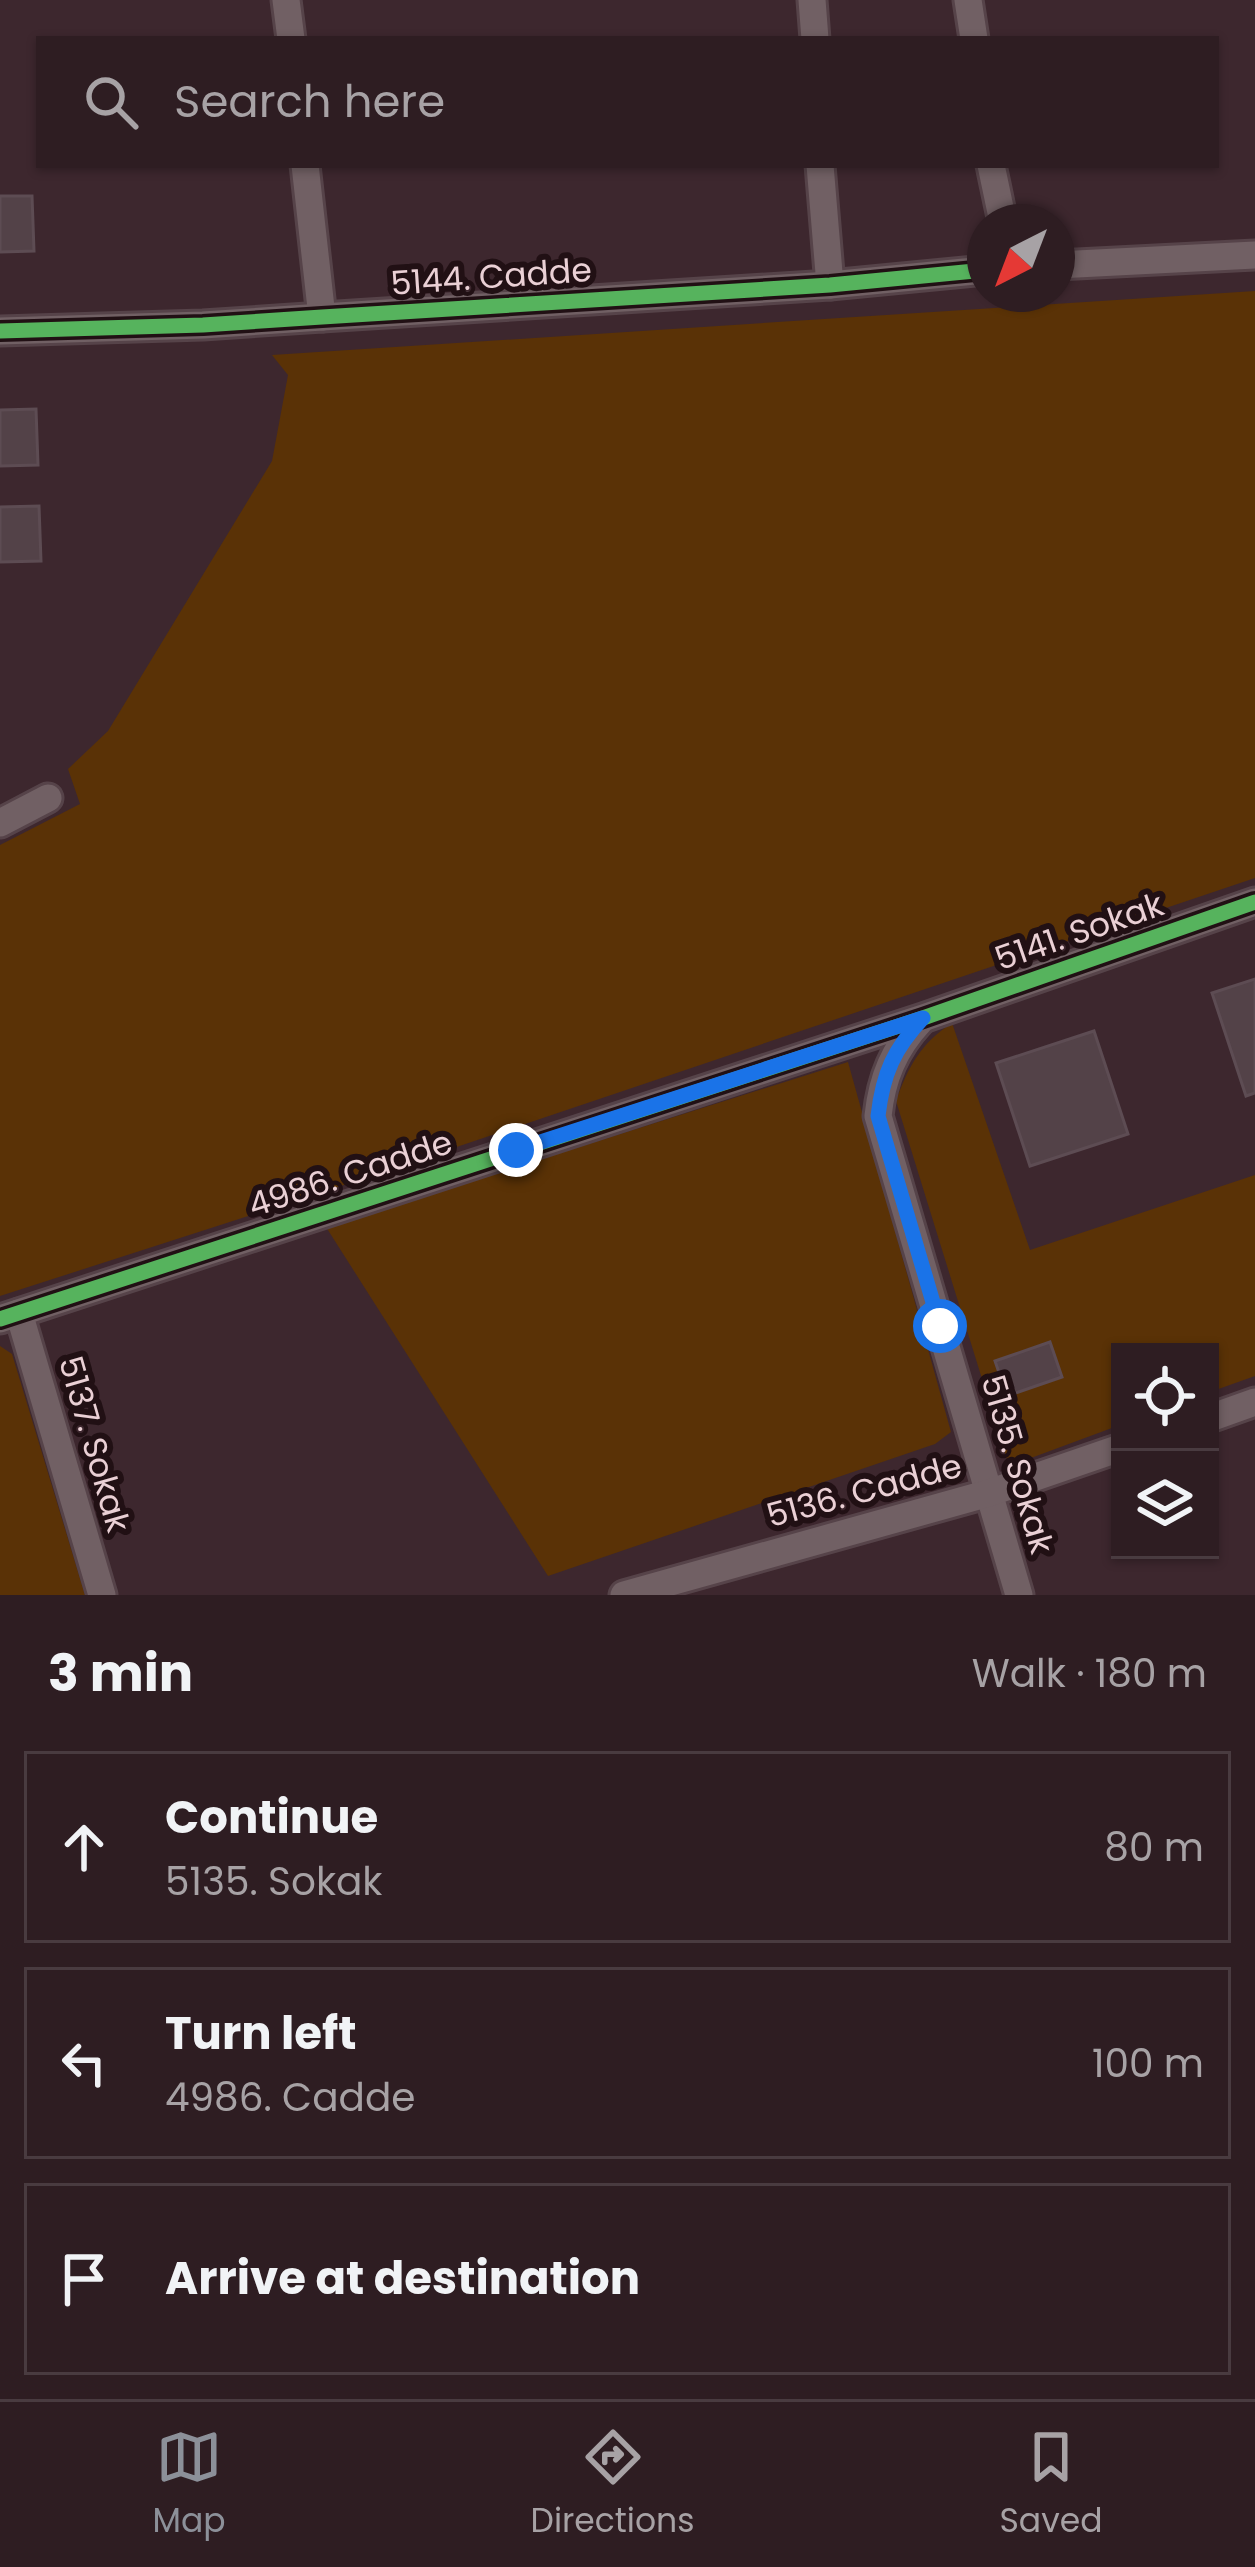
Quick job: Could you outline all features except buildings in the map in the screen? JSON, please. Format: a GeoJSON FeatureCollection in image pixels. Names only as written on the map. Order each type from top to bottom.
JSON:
{"type":"FeatureCollection","features":[{"type":"Feature","properties":{"kind":"street"},"geometry":{"type":"LineString","coordinates":[[286,0],[291,36]]}},
{"type":"Feature","properties":{"kind":"street"},"geometry":{"type":"LineString","coordinates":[[812,0],[815,36]]}},
{"type":"Feature","properties":{"kind":"street"},"geometry":{"type":"LineString","coordinates":[[968,0],[974,36]]}},
{"type":"Feature","properties":{"kind":"street"},"geometry":{"type":"LineString","coordinates":[[305,168],[322,317]]}},
{"type":"Feature","properties":{"kind":"street"},"geometry":{"type":"LineString","coordinates":[[820,168],[830,285]]}},
{"type":"Feature","properties":{"kind":"street"},"geometry":{"type":"LineString","coordinates":[[992,168],[999,204]]}},
{"type":"Feature","properties":{"kind":"street"},"geometry":{"type":"LineString","coordinates":[[1075,264],[1255,255]]}},
{"type":"Feature","properties":{"kind":"street","name":"5144. Cadde"},"geometry":{"type":"LineString","coordinates":[[0,332],[203,325],[830,285],[967,272]]}},
{"type":"Feature","properties":{"kind":"street"},"geometry":{"type":"LineString","coordinates":[[0,823],[48,798]]}},
{"type":"Feature","properties":{"kind":"street","name":"5141. Sokak"},"geometry":{"type":"LineString","coordinates":[[923,1018],[1255,902]]}},
{"type":"Feature","properties":{"kind":"street","name":"4986. Cadde"},"geometry":{"type":"LineString","coordinates":[[10,1316],[923,1018]]}},
{"type":"Feature","properties":{"kind":"street","name":"5135. Sokak"},"geometry":{"type":"LineString","coordinates":[[923,1018],[903,1040],[889,1066],[878,1116],[1019,1595]]}},
{"type":"Feature","properties":{"kind":"street","name":"5137. Sokak"},"geometry":{"type":"LineString","coordinates":[[10,1316],[102,1595]]}},
{"type":"Feature","properties":{"kind":"street"},"geometry":{"type":"LineString","coordinates":[[1219,1415],[1255,1402]]}},
{"type":"Feature","properties":{"kind":"street","name":"5136. Cadde"},"geometry":{"type":"LineString","coordinates":[[624,1595],[989,1493],[1111,1451]]}},
{"type":"Feature","properties":{"kind":"shaded area"},"geometry":{"type":"Polygon","coordinates":[[[1255,291],[1255,878],[0,1296],[0,845],[80,804],[68,769],[108,731],[272,461],[288,375],[272,355],[967,310],[1075,312],[1075,303],[1255,291]]]}},
{"type":"Feature","properties":{"kind":"shaded area"},"geometry":{"type":"Polygon","coordinates":[[[952,1023],[1030,1250],[1255,1175],[1255,1376],[1219,1389],[1219,1343],[1111,1343],[1111,1428],[1009,1466],[896,1101],[905,1077],[932,1039],[952,1023]]]}},
{"type":"Feature","properties":{"kind":"shaded area"},"geometry":{"type":"Polygon","coordinates":[[[848,1062],[951,1432],[935,1444],[548,1576],[326,1227],[848,1062]]]}},
{"type":"Feature","properties":{"kind":"shaded area"},"geometry":{"type":"Polygon","coordinates":[[[0,1346],[12,1354],[85,1595],[0,1595],[0,1346]]]}},
{"type":"Feature","properties":{"kind":"cycle path"},"geometry":{"type":"LineString","coordinates":[[0,331],[203,325],[830,285],[967,272]]}},
{"type":"Feature","properties":{"kind":"cycle path"},"geometry":{"type":"LineString","coordinates":[[0,1319],[923,1018],[1255,902]]}},
{"type":"Feature","properties":{"kind":"route"},"geometry":{"type":"LineString","coordinates":[[516,1150],[923,1018],[903,1040],[889,1066],[878,1116],[940,1326]]}}]}
